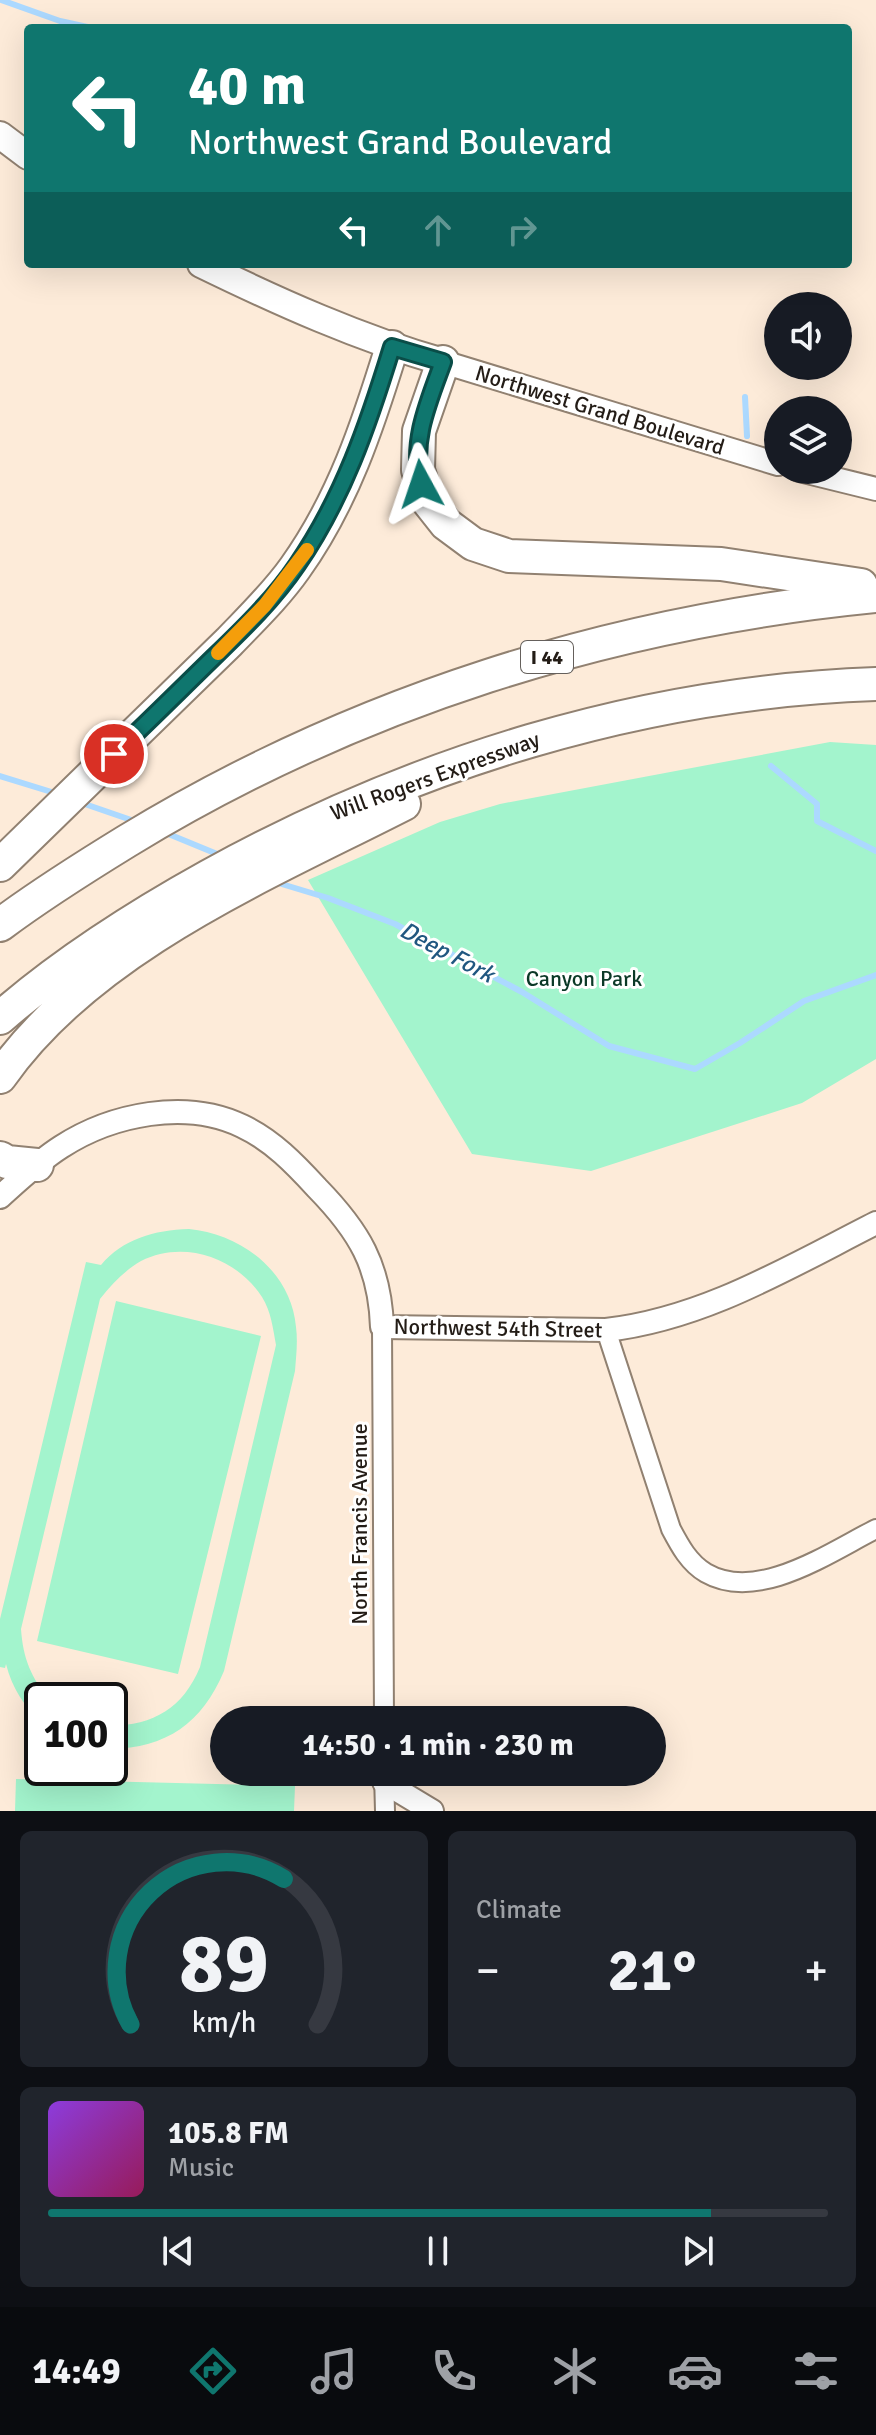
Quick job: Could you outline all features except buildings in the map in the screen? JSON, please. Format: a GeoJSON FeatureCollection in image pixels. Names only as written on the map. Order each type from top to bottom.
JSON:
{"type":"FeatureCollection","features":[{"type":"Feature","properties":{"kind":"highway"},"geometry":{"type":"LineString","coordinates":[[0,865],[265,605],[295,568],[344,484],[366,430],[392,347]]}},
{"type":"Feature","properties":{"kind":"highway"},"geometry":{"type":"LineString","coordinates":[[443,362],[419,431],[418,470],[427,500],[446,524],[473,544],[509,556],[721,564],[876,587]]}},
{"type":"Feature","properties":{"kind":"highway","name":"I 44"},"geometry":{"type":"LineString","coordinates":[[0,925],[67,878],[235,779],[404,704],[563,652],[716,616],[876,596]]}},
{"type":"Feature","properties":{"kind":"highway","name":"Will Rogers Expressway"},"geometry":{"type":"LineString","coordinates":[[0,1018],[28,994],[413,779],[526,741],[608,719],[758,692],[876,684]]}},
{"type":"Feature","properties":{"kind":"highway"},"geometry":{"type":"LineString","coordinates":[[0,1077],[38,1030],[152,924]]}},
{"type":"Feature","properties":{"kind":"highway"},"geometry":{"type":"LineString","coordinates":[[0,1158],[7,1162],[37,1165]]}},
{"type":"Feature","properties":{"kind":"main road"},"geometry":{"type":"LineString","coordinates":[[0,135],[24,153]]}},
{"type":"Feature","properties":{"kind":"main road","name":"Northwest Grand Boulevard"},"geometry":{"type":"LineString","coordinates":[[209,268],[271,298],[392,347],[443,362]]}},
{"type":"Feature","properties":{"kind":"street","name":"Northwest Grand Boulevard"},"geometry":{"type":"LineString","coordinates":[[443,362],[764,460]]}},
{"type":"Feature","properties":{"kind":"street"},"geometry":{"type":"LineString","coordinates":[[852,483],[876,489]]}},
{"type":"Feature","properties":{"kind":"street","name":"Northwest 54th Street"},"geometry":{"type":"LineString","coordinates":[[0,1197],[37,1165],[78,1137],[121,1121],[164,1113],[205,1115],[243,1126],[278,1149],[350,1225],[378,1283],[382,1327],[606,1330],[643,1326],[681,1316],[726,1298],[876,1223]]}},
{"type":"Feature","properties":{"kind":"street","name":"North Francis Avenue"},"geometry":{"type":"LineString","coordinates":[[382,1327],[384,1706]]}},
{"type":"Feature","properties":{"kind":"street"},"geometry":{"type":"LineString","coordinates":[[606,1330],[671,1529],[684,1554],[707,1573],[737,1582],[762,1582],[792,1571],[876,1529]]}},
{"type":"Feature","properties":{"kind":"street"},"geometry":{"type":"LineString","coordinates":[[384,1786],[385,1811]]}},
{"type":"Feature","properties":{"kind":"street"},"geometry":{"type":"LineString","coordinates":[[397,1786],[432,1811]]}},
{"type":"Feature","properties":{"kind":"green space","name":"Canyon Park"},"geometry":{"type":"Polygon","coordinates":[[[830,742],[876,745],[876,1059],[802,1103],[591,1171],[472,1154],[308,880],[440,822],[500,804],[830,742]]]}},
{"type":"Feature","properties":{"kind":"green space"},"geometry":{"type":"Polygon","coordinates":[[[189,1229],[227,1239],[244,1247],[274,1273],[292,1307],[297,1338],[295,1371],[224,1671],[205,1705],[180,1729],[149,1744],[128,1747],[128,1725],[165,1712],[185,1693],[200,1667],[276,1345],[265,1302],[239,1272],[208,1256],[192,1252],[158,1255],[129,1269],[100,1299],[21,1629],[29,1667],[37,1682],[24,1682],[24,1702],[6,1664],[5,1668],[0,1667],[0,1619],[86,1262],[101,1265],[129,1242],[164,1231],[189,1229]]]}},
{"type":"Feature","properties":{"kind":"green space"},"geometry":{"type":"Polygon","coordinates":[[[116,1301],[261,1336],[178,1674],[37,1641],[116,1301]]]}},
{"type":"Feature","properties":{"kind":"green space"},"geometry":{"type":"Polygon","coordinates":[[[16,1779],[24,1779],[24,1786],[128,1786],[128,1782],[295,1786],[294,1811],[15,1811],[16,1779]]]}},
{"type":"Feature","properties":{"kind":"waterway"},"geometry":{"type":"LineString","coordinates":[[1,0],[74,24]]}},
{"type":"Feature","properties":{"kind":"waterway"},"geometry":{"type":"LineString","coordinates":[[745,397],[747,436]]}},
{"type":"Feature","properties":{"kind":"waterway"},"geometry":{"type":"LineString","coordinates":[[771,766],[817,804],[817,821],[876,851]]}},
{"type":"Feature","properties":{"kind":"waterway","name":"Deep Fork"},"geometry":{"type":"LineString","coordinates":[[0,776],[58,794]]}},
{"type":"Feature","properties":{"kind":"waterway","name":"Deep Fork"},"geometry":{"type":"LineString","coordinates":[[79,802],[137,822]]}},
{"type":"Feature","properties":{"kind":"waterway","name":"Deep Fork"},"geometry":{"type":"LineString","coordinates":[[166,833],[222,856]]}},
{"type":"Feature","properties":{"kind":"waterway","name":"Deep Fork"},"geometry":{"type":"LineString","coordinates":[[275,882],[328,898],[395,924],[522,992],[609,1046],[695,1069],[804,1001],[876,975]]}},
{"type":"Feature","properties":{"kind":"slow traffic"},"geometry":{"type":"LineString","coordinates":[[218,653],[265,605],[307,550]]}},
{"type":"Feature","properties":{"kind":"route"},"geometry":{"type":"LineString","coordinates":[[114,754],[229,642],[295,568],[344,484],[366,430],[392,347],[443,362],[419,431],[416,453],[421,484]]}}]}
